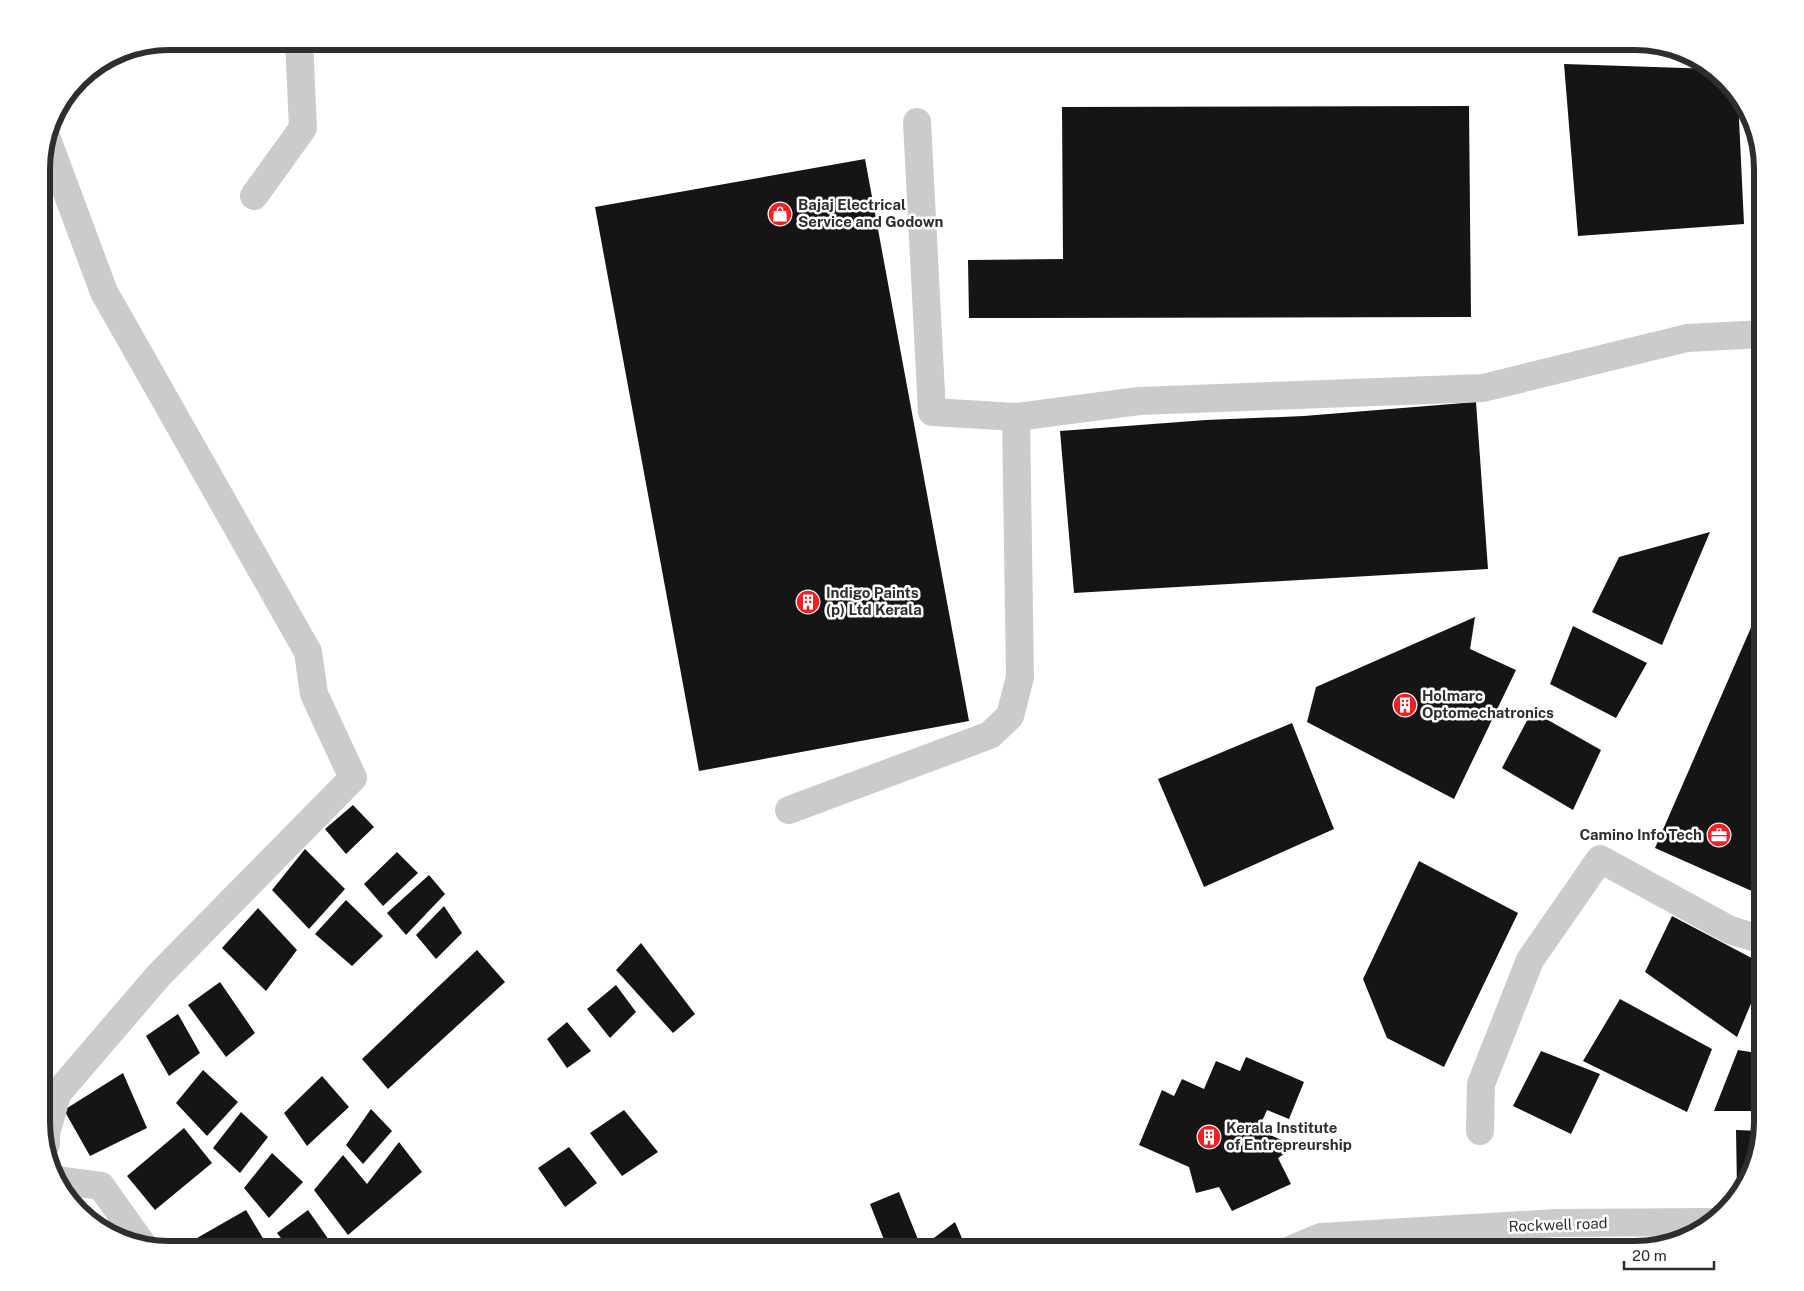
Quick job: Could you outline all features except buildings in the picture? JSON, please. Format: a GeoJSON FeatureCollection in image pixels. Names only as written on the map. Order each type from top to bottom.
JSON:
{"type":"FeatureCollection","features":[{"type":"Feature","properties":{"kind":"street"},"geometry":{"type":"LineString","coordinates":[[254,196],[303,128],[299,50]]}},
{"type":"Feature","properties":{"kind":"street"},"geometry":{"type":"LineString","coordinates":[[917,122],[932,412],[1016,417],[1139,401],[1483,388],[1687,338],[1754,334]]}},
{"type":"Feature","properties":{"kind":"street"},"geometry":{"type":"LineString","coordinates":[[50,159],[104,292],[308,652],[314,694],[353,778],[159,975],[58,1094],[50,1121]]}},
{"type":"Feature","properties":{"kind":"street"},"geometry":{"type":"LineString","coordinates":[[789,810],[990,735],[1010,716],[1020,677],[1016,417]]}},
{"type":"Feature","properties":{"kind":"street"},"geometry":{"type":"LineString","coordinates":[[1480,1131],[1481,1084],[1530,960],[1600,859],[1730,930],[1754,937]]}},
{"type":"Feature","properties":{"kind":"street"},"geometry":{"type":"LineString","coordinates":[[66,1181],[101,1186],[137,1237]]}},
{"type":"Feature","properties":{"kind":"street","name":"Rockwell road"},"geometry":{"type":"LineString","coordinates":[[1311,1241],[1321,1237],[1556,1223],[1699,1222]]}},
{"type":"Feature","properties":{"kind":"place","name":"Bajaj Electrical Service and Godown"},"geometry":{"type":"Point","coordinates":[780,214]}},
{"type":"Feature","properties":{"kind":"place","name":"Indigo Paints (p) Ltd Kerala"},"geometry":{"type":"Point","coordinates":[808,602]}},
{"type":"Feature","properties":{"kind":"place","name":"Holmarc Optomechatronics"},"geometry":{"type":"Point","coordinates":[1405,705]}},
{"type":"Feature","properties":{"kind":"place","name":"Camino Info Tech"},"geometry":{"type":"Point","coordinates":[1719,835]}},
{"type":"Feature","properties":{"kind":"place","name":"Kerala Institute of Entrepreurship"},"geometry":{"type":"Point","coordinates":[1209,1137]}}]}
